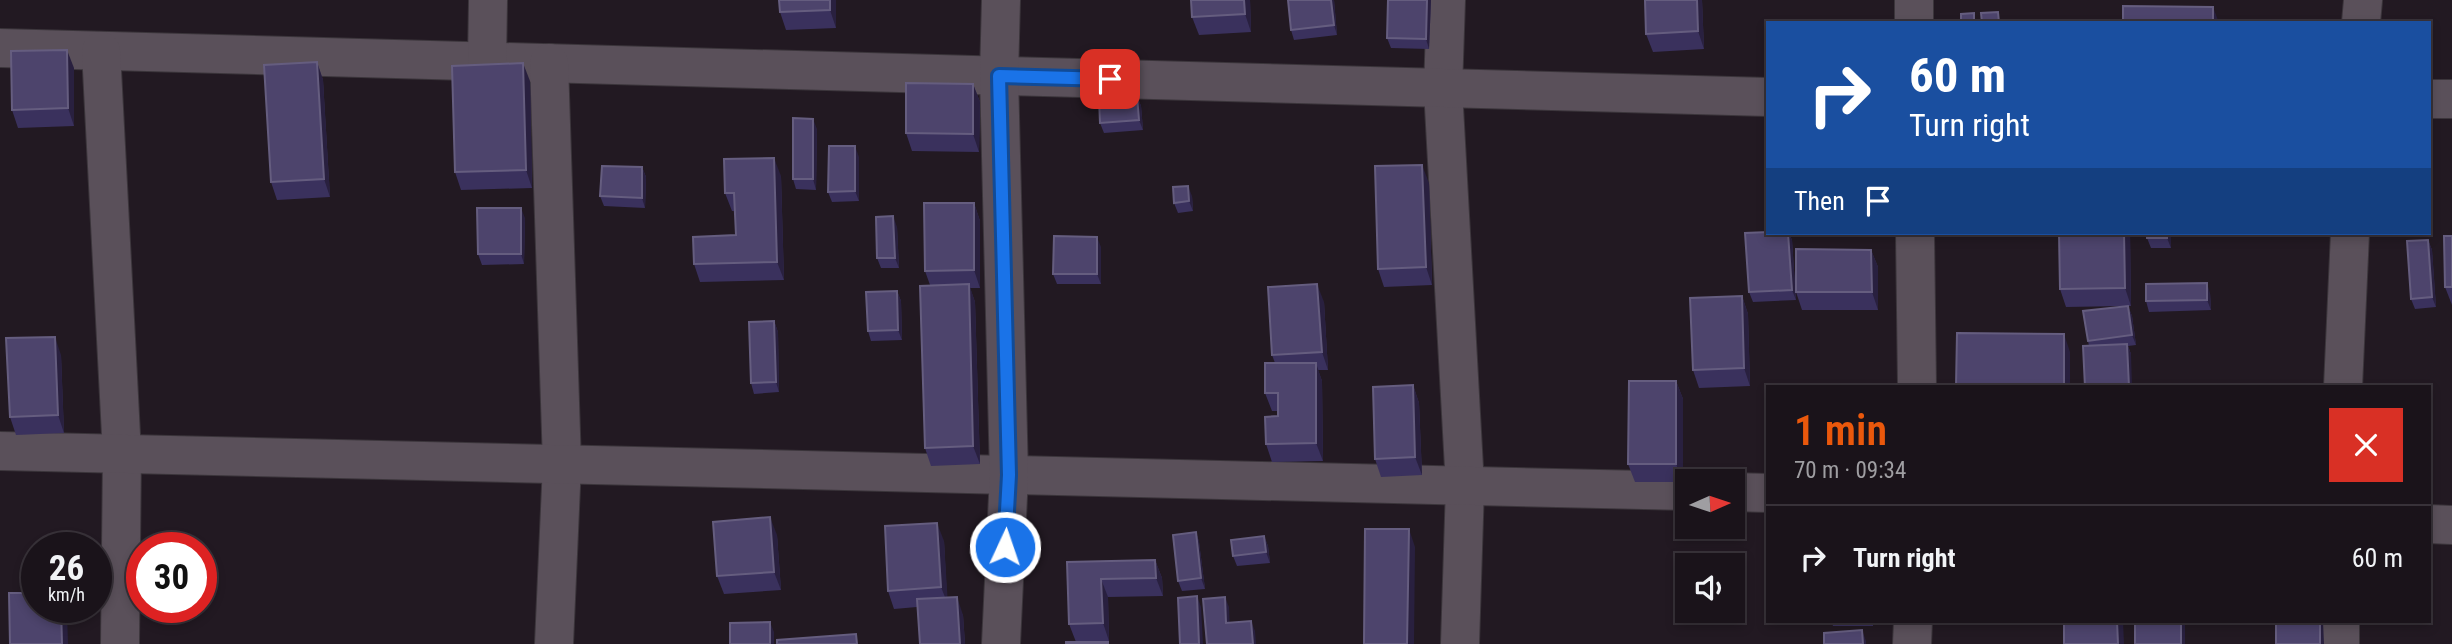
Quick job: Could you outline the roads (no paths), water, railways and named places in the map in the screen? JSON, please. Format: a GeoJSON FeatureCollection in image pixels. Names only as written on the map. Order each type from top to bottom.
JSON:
{"type":"FeatureCollection","features":[{"type":"Feature","properties":{"kind":"street"},"geometry":{"type":"LineString","coordinates":[[487,62],[488,0]]}},
{"type":"Feature","properties":{"kind":"street"},"geometry":{"type":"LineString","coordinates":[[1001,0],[999,76],[1009,475],[1001,644]]}},
{"type":"Feature","properties":{"kind":"street"},"geometry":{"type":"LineString","coordinates":[[1446,0],[1443,89],[1465,486],[1460,644]]}},
{"type":"Feature","properties":{"kind":"street"},"geometry":{"type":"LineString","coordinates":[[1914,0],[1914,21]]}},
{"type":"Feature","properties":{"kind":"street"},"geometry":{"type":"LineString","coordinates":[[2361,21],[2363,0]]}},
{"type":"Feature","properties":{"kind":"street"},"geometry":{"type":"LineString","coordinates":[[0,48],[1766,97]]}},
{"type":"Feature","properties":{"kind":"street"},"geometry":{"type":"LineString","coordinates":[[101,51],[122,454],[120,644]]}},
{"type":"Feature","properties":{"kind":"street"},"geometry":{"type":"LineString","coordinates":[[549,63],[562,464],[554,644]]}},
{"type":"Feature","properties":{"kind":"street"},"geometry":{"type":"LineString","coordinates":[[2431,99],[2452,99]]}},
{"type":"Feature","properties":{"kind":"street"},"geometry":{"type":"LineString","coordinates":[[1915,235],[1917,385]]}},
{"type":"Feature","properties":{"kind":"street"},"geometry":{"type":"LineString","coordinates":[[2343,385],[2350,235]]}},
{"type":"Feature","properties":{"kind":"street"},"geometry":{"type":"LineString","coordinates":[[0,452],[1675,491]]}},
{"type":"Feature","properties":{"kind":"street"},"geometry":{"type":"LineString","coordinates":[[1745,492],[1766,493]]}},
{"type":"Feature","properties":{"kind":"street"},"geometry":{"type":"LineString","coordinates":[[2431,524],[2452,525]]}},
{"type":"Feature","properties":{"kind":"street"},"geometry":{"type":"LineString","coordinates":[[1912,644],[1913,623]]}},
{"type":"Feature","properties":{"kind":"street"},"geometry":{"type":"LineString","coordinates":[[2340,623],[2340,644]]}}]}
